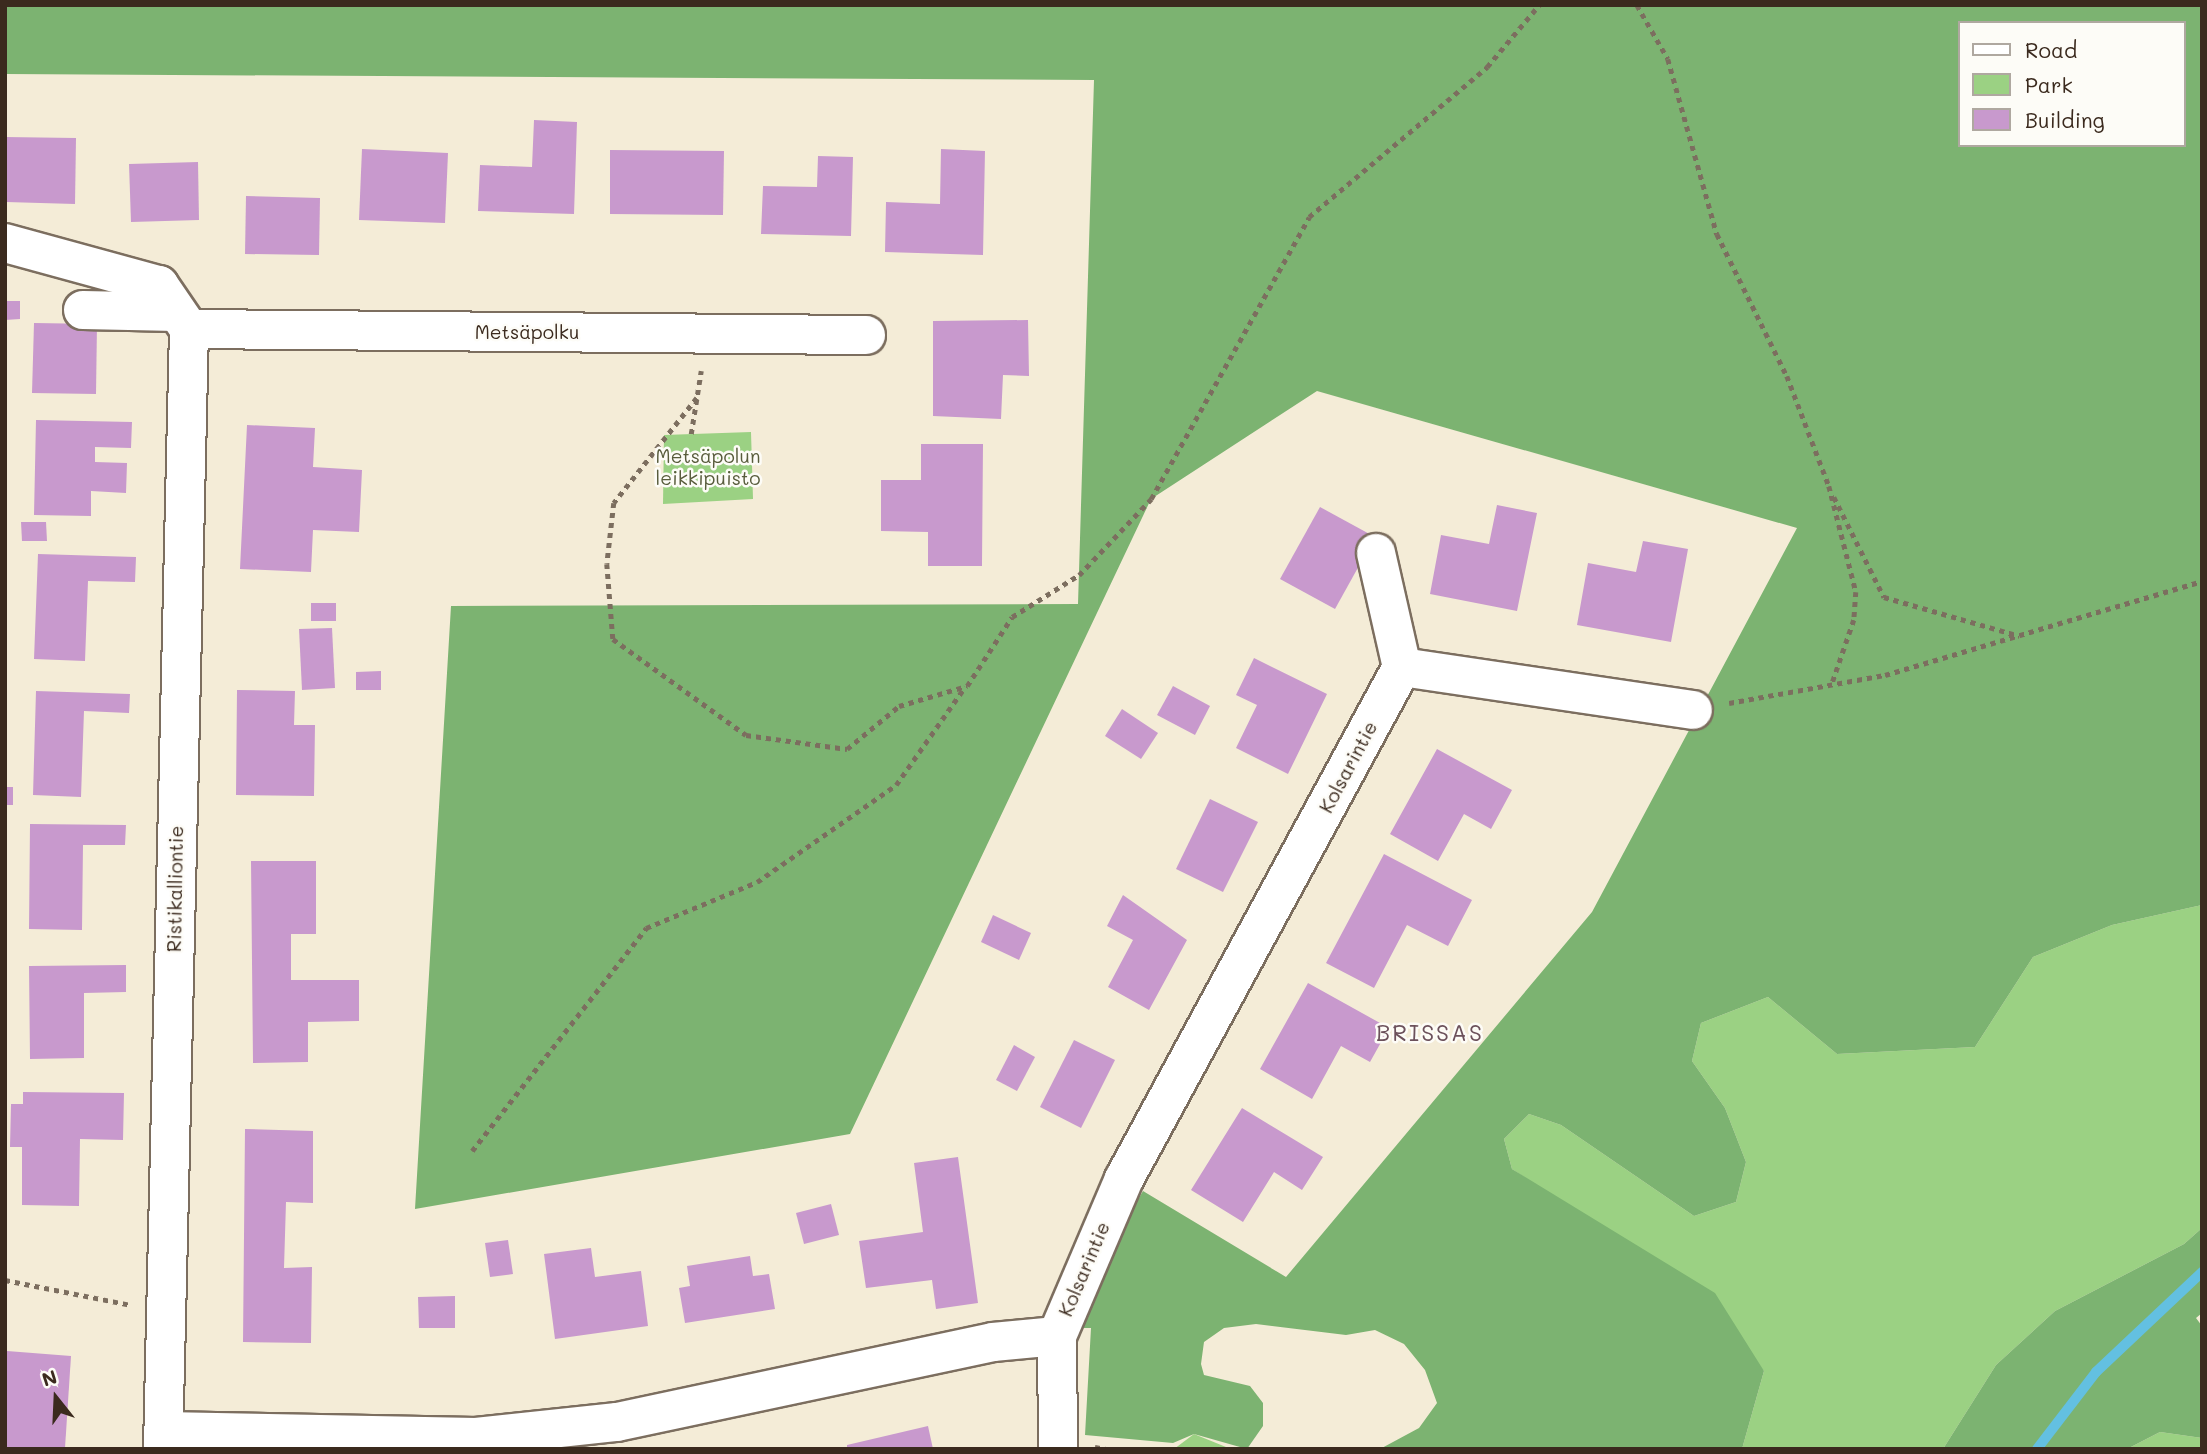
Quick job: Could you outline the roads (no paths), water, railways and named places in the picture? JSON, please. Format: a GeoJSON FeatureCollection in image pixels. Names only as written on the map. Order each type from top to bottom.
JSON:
{"type":"FeatureCollection","features":[{"type":"Feature","properties":{"kind":"street"},"geometry":{"type":"LineString","coordinates":[[5,243],[159,285],[183,320]]}},
{"type":"Feature","properties":{"kind":"street","name":"Metsäpolku"},"geometry":{"type":"LineString","coordinates":[[83,310],[183,320],[866,335]]}},
{"type":"Feature","properties":{"kind":"street","name":"Ristikalliontie"},"geometry":{"type":"LineString","coordinates":[[164,1440],[183,320]]}},
{"type":"Feature","properties":{"kind":"street"},"geometry":{"type":"LineString","coordinates":[[1376,553],[1402,667],[1693,710]]}},
{"type":"Feature","properties":{"kind":"street","name":"Kolsarintie"},"geometry":{"type":"LineString","coordinates":[[164,1440],[476,1437],[617,1422],[993,1342],[1057,1336],[1124,1179],[1402,667]]}},
{"type":"Feature","properties":{"kind":"street"},"geometry":{"type":"LineString","coordinates":[[1057,1336],[1058,1449]]}},
{"type":"Feature","properties":{"kind":"waterway"},"geometry":{"type":"LineString","coordinates":[[2037,1449],[2096,1372],[2202,1272]]}},
{"type":"Feature","properties":{"kind":"district","name":"BRISSAS"},"geometry":{"type":"Point","coordinates":[1430,1032]}},
{"type":"Feature","properties":{"kind":"park label","name":"Metsäpolun leikkipuisto"},"geometry":{"type":"Point","coordinates":[708,467]}}]}
